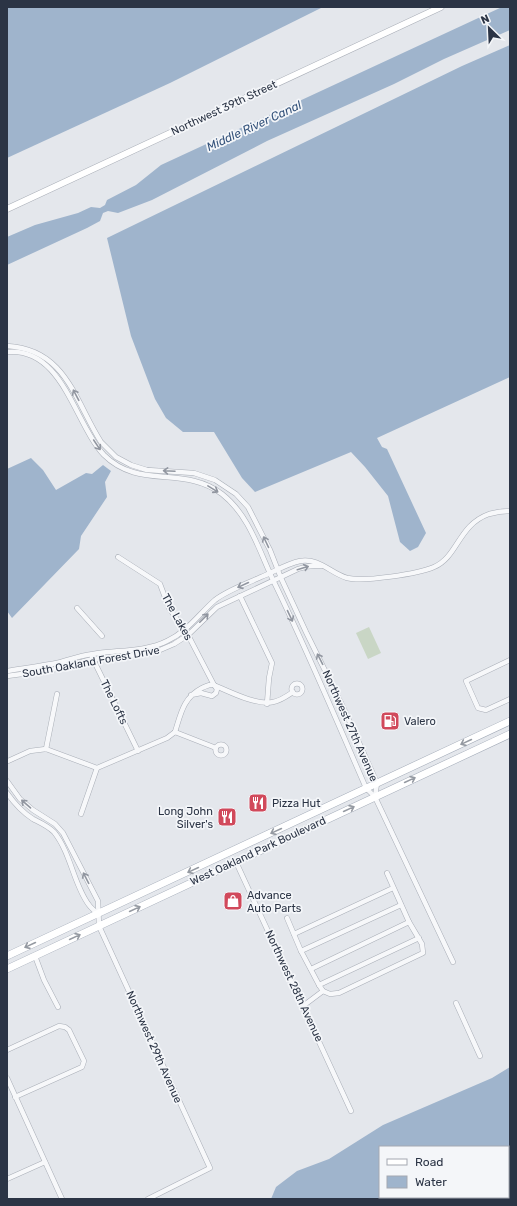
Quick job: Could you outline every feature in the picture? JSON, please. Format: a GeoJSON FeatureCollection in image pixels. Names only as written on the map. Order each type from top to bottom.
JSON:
{"type":"FeatureCollection","features":[{"type":"Feature","properties":{"kind":"main road","name":"West Oakland Park Boulevard"},"geometry":{"type":"LineString","coordinates":[[7,956],[510,721]]}},
{"type":"Feature","properties":{"kind":"main road","name":"West Oakland Park Boulevard"},"geometry":{"type":"LineString","coordinates":[[7,969],[510,734]]}},
{"type":"Feature","properties":{"kind":"main road"},"geometry":{"type":"LineString","coordinates":[[236,862],[236,854],[241,847]]}},
{"type":"Feature","properties":{"kind":"main road"},"geometry":{"type":"LineString","coordinates":[[217,870],[228,853]]}},
{"type":"Feature","properties":{"kind":"street","name":"Northwest 39th Street"},"geometry":{"type":"LineString","coordinates":[[7,209],[441,7]]}},
{"type":"Feature","properties":{"kind":"street","name":"Northwest 27th Avenue"},"geometry":{"type":"LineString","coordinates":[[7,346],[31,350],[46,358],[60,370],[69,383],[101,442],[121,461],[143,469],[186,472],[201,475],[222,484],[236,494],[252,513],[306,632],[347,714],[377,783],[375,797],[453,962]]}},
{"type":"Feature","properties":{"kind":"street"},"geometry":{"type":"LineString","coordinates":[[7,352],[28,354],[48,368],[62,384],[98,448],[114,464],[128,472],[142,475],[196,481],[214,489],[235,506],[246,522],[274,581],[366,788],[375,797]]}},
{"type":"Feature","properties":{"kind":"street","name":"South Oakland Forest Drive"},"geometry":{"type":"LineString","coordinates":[[7,671],[155,646],[169,641],[184,630],[221,596],[296,562],[318,562],[342,576],[359,579],[401,574],[434,567],[442,562],[470,525],[478,519],[495,512],[510,511]]}},
{"type":"Feature","properties":{"kind":"street","name":"The Lakes"},"geometry":{"type":"LineString","coordinates":[[118,557],[160,584],[169,608],[188,635],[215,685]]}},
{"type":"Feature","properties":{"kind":"street","name":"South Oakland Forest Drive"},"geometry":{"type":"LineString","coordinates":[[7,676],[52,670],[92,657],[153,653],[174,644],[188,635],[214,609],[240,596],[305,567],[318,565],[326,567]]}},
{"type":"Feature","properties":{"kind":"street"},"geometry":{"type":"LineString","coordinates":[[240,596],[272,663],[267,704]]}},
{"type":"Feature","properties":{"kind":"street"},"geometry":{"type":"LineString","coordinates":[[77,608],[102,636]]}},
{"type":"Feature","properties":{"kind":"street","name":"The Lofts"},"geometry":{"type":"LineString","coordinates":[[92,657],[138,751]]}},
{"type":"Feature","properties":{"kind":"street"},"geometry":{"type":"LineString","coordinates":[[510,660],[466,681],[478,708],[486,710],[510,699]]}},
{"type":"Feature","properties":{"kind":"street"},"geometry":{"type":"LineString","coordinates":[[28,667],[29,673]]}},
{"type":"Feature","properties":{"kind":"street","name":"The Lakes"},"geometry":{"type":"LineString","coordinates":[[207,685],[208,673]]}},
{"type":"Feature","properties":{"kind":"street"},"geometry":{"type":"LineString","coordinates":[[8,761],[30,751],[46,749],[97,768],[138,751],[166,738],[175,732],[184,705],[194,692],[207,685],[215,685],[255,701],[267,704],[278,701],[293,692]]}},
{"type":"Feature","properties":{"kind":"street"},"geometry":{"type":"LineString","coordinates":[[206,693],[205,690],[207,685]]}},
{"type":"Feature","properties":{"kind":"street"},"geometry":{"type":"LineString","coordinates":[[215,685],[217,691]]}},
{"type":"Feature","properties":{"kind":"street"},"geometry":{"type":"LineString","coordinates":[[191,695],[206,693],[212,696],[217,691],[225,690]]}},
{"type":"Feature","properties":{"kind":"street"},"geometry":{"type":"LineString","coordinates":[[46,749],[56,694]]}},
{"type":"Feature","properties":{"kind":"street"},"geometry":{"type":"LineString","coordinates":[[175,732],[216,748]]}},
{"type":"Feature","properties":{"kind":"street"},"geometry":{"type":"LineString","coordinates":[[81,814],[97,768]]}},
{"type":"Feature","properties":{"kind":"street"},"geometry":{"type":"LineString","coordinates":[[7,781],[20,799],[33,810],[59,827],[54,832]]}},
{"type":"Feature","properties":{"kind":"street"},"geometry":{"type":"LineString","coordinates":[[7,793],[20,809],[54,832],[72,866],[79,887],[88,905],[98,914]]}},
{"type":"Feature","properties":{"kind":"street"},"geometry":{"type":"LineString","coordinates":[[42,823],[45,817]]}},
{"type":"Feature","properties":{"kind":"street","name":"Northwest 29th Avenue"},"geometry":{"type":"LineString","coordinates":[[59,827],[98,901],[99,926],[210,1168],[148,1199]]}},
{"type":"Feature","properties":{"kind":"street","name":"Northwest 28th Avenue"},"geometry":{"type":"LineString","coordinates":[[236,862],[351,1110]]}},
{"type":"Feature","properties":{"kind":"street"},"geometry":{"type":"LineString","coordinates":[[287,918],[301,951],[319,985],[324,991],[330,994],[339,993],[423,953],[423,947],[419,938],[386,873]]}},
{"type":"Feature","properties":{"kind":"street"},"geometry":{"type":"LineString","coordinates":[[294,934],[393,888]]}},
{"type":"Feature","properties":{"kind":"street"},"geometry":{"type":"LineString","coordinates":[[301,951],[401,905]]}},
{"type":"Feature","properties":{"kind":"street"},"geometry":{"type":"LineString","coordinates":[[311,969],[410,922]]}},
{"type":"Feature","properties":{"kind":"street"},"geometry":{"type":"LineString","coordinates":[[319,985],[419,938]]}},
{"type":"Feature","properties":{"kind":"street"},"geometry":{"type":"LineString","coordinates":[[35,956],[44,980],[58,1007]]}},
{"type":"Feature","properties":{"kind":"street"},"geometry":{"type":"LineString","coordinates":[[303,1006],[324,991]]}},
{"type":"Feature","properties":{"kind":"street"},"geometry":{"type":"LineString","coordinates":[[456,1003],[480,1056]]}},
{"type":"Feature","properties":{"kind":"street"},"geometry":{"type":"LineString","coordinates":[[7,1050],[59,1026],[66,1027],[69,1030],[84,1061],[82,1067],[15,1097]]}},
{"type":"Feature","properties":{"kind":"street"},"geometry":{"type":"LineString","coordinates":[[7,1078],[62,1199]]}},
{"type":"Feature","properties":{"kind":"street"},"geometry":{"type":"LineString","coordinates":[[7,1179],[45,1162]]}},
{"type":"Feature","properties":{"kind":"green space"},"geometry":{"type":"Polygon","coordinates":[[[369,627],[381,653],[368,659],[356,633],[369,627]]]}},
{"type":"Feature","properties":{"kind":"water"},"geometry":{"type":"Polygon","coordinates":[[[7,7],[323,7],[170,83],[7,158],[7,7]]]}},
{"type":"Feature","properties":{"kind":"water","name":"Middle River Canal"},"geometry":{"type":"Polygon","coordinates":[[[502,7],[510,7],[510,30],[267,141],[152,200],[118,213],[108,211],[103,213],[100,221],[7,265],[7,237],[35,225],[78,213],[91,207],[100,208],[105,205],[107,200],[136,185],[161,165],[502,7]]]}},
{"type":"Feature","properties":{"kind":"water"},"geometry":{"type":"Polygon","coordinates":[[[510,45],[510,377],[377,438],[382,447],[387,449],[426,533],[418,547],[410,551],[400,542],[388,496],[351,452],[255,492],[242,478],[214,432],[183,432],[166,418],[155,399],[131,336],[107,238],[462,66],[510,45]]]}},
{"type":"Feature","properties":{"kind":"water"},"geometry":{"type":"Polygon","coordinates":[[[31,458],[43,470],[56,490],[86,473],[92,474],[103,465],[111,471],[105,482],[107,497],[81,536],[79,549],[12,618],[7,611],[7,469],[31,458]]]}},
{"type":"Feature","properties":{"kind":"water"},"geometry":{"type":"Polygon","coordinates":[[[510,1067],[510,1199],[271,1199],[276,1187],[297,1171],[329,1159],[383,1125],[492,1078],[510,1067]]]}},
{"type":"Feature","properties":{"kind":"place","name":"Valero"},"geometry":{"type":"Point","coordinates":[390,721]}},
{"type":"Feature","properties":{"kind":"place","name":"Pizza Hut"},"geometry":{"type":"Point","coordinates":[258,803]}},
{"type":"Feature","properties":{"kind":"place","name":"Long John Silver's"},"geometry":{"type":"Point","coordinates":[227,817]}},
{"type":"Feature","properties":{"kind":"place","name":"Advance Auto Parts"},"geometry":{"type":"Point","coordinates":[233,901]}}]}
